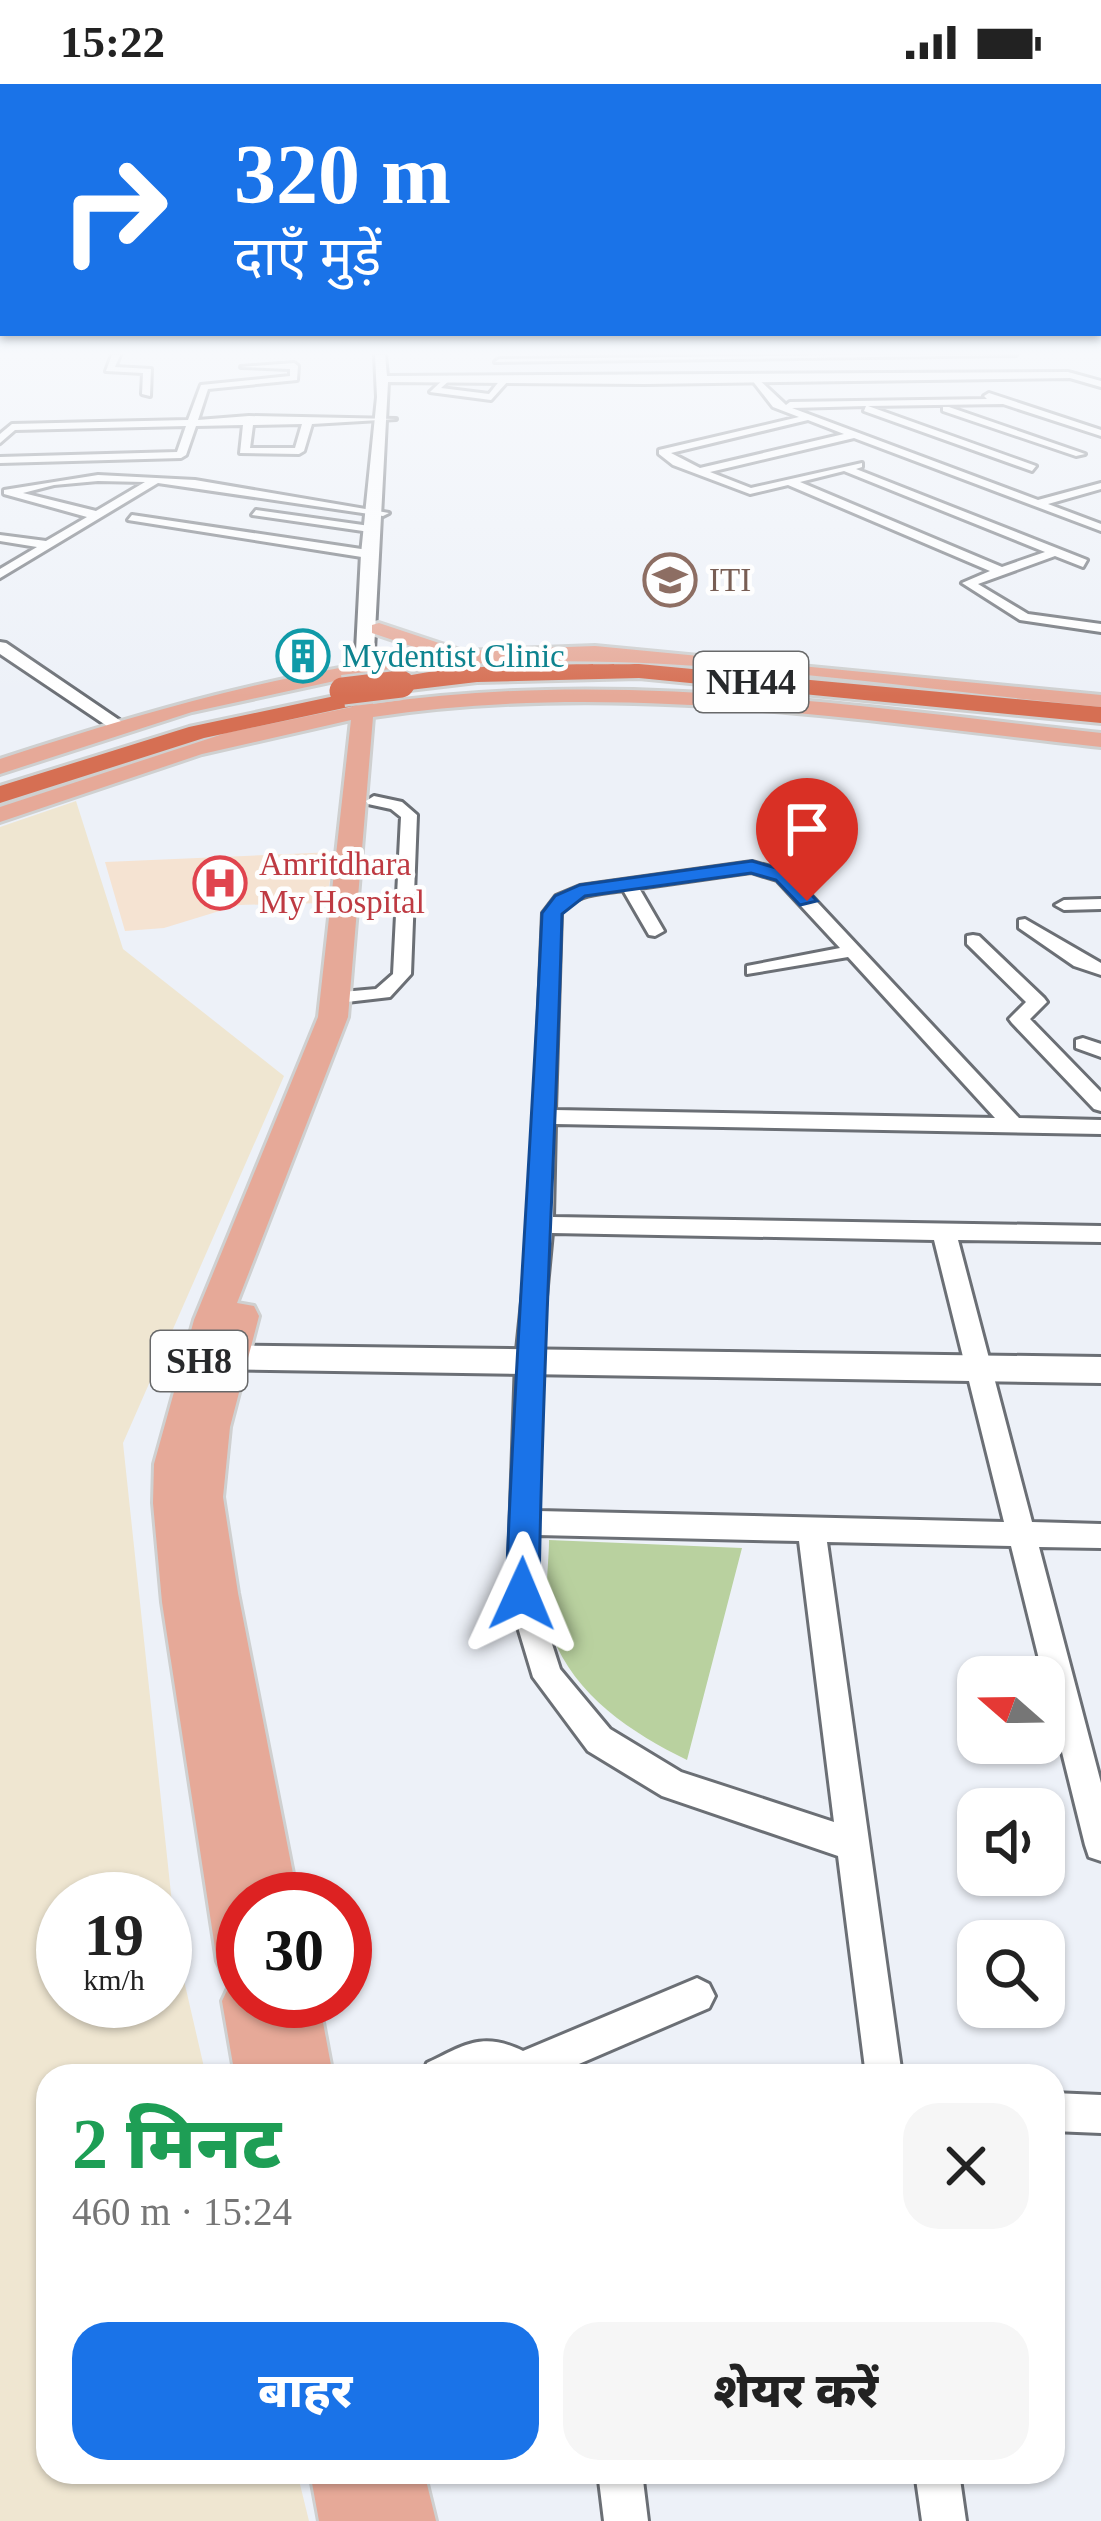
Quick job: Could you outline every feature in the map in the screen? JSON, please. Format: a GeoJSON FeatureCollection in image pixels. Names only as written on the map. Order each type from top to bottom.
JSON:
{"type":"FeatureCollection","features":[{"type":"Feature","properties":{"kind":"highway","name":"NH44"},"geometry":{"type":"LineString","coordinates":[[0,795],[198,732],[362,709],[401,688],[622,681],[1099,732]]}},
{"type":"Feature","properties":{"kind":"highway","name":"NH44"},"geometry":{"type":"LineString","coordinates":[[0,784],[266,704],[362,709]]}},
{"type":"Feature","properties":{"kind":"main road"},"geometry":{"type":"LineString","coordinates":[[373,630],[466,658]]}},
{"type":"Feature","properties":{"kind":"main road"},"geometry":{"type":"LineString","coordinates":[[0,766],[207,701],[371,669],[466,658],[595,652],[1101,701]]}},
{"type":"Feature","properties":{"kind":"main road","name":"SH8"},"geometry":{"type":"LineString","coordinates":[[348,997],[362,709],[371,669]]}},
{"type":"Feature","properties":{"kind":"main road"},"geometry":{"type":"LineString","coordinates":[[0,815],[184,754],[308,721],[362,709],[457,700],[563,694],[671,696],[1099,732]]}},
{"type":"Feature","properties":{"kind":"main road","name":"SH8"},"geometry":{"type":"LineString","coordinates":[[229,1872],[173,1503],[177,1445],[327,1037],[348,997],[374,801],[362,709]]}},
{"type":"Feature","properties":{"kind":"main road","name":"SH8"},"geometry":{"type":"LineString","coordinates":[[213,1357],[203,1497],[268,1872]]}},
{"type":"Feature","properties":{"kind":"main road"},"geometry":{"type":"LineString","coordinates":[[254,2028],[260,2064]]}},
{"type":"Feature","properties":{"kind":"main road"},"geometry":{"type":"LineString","coordinates":[[297,2028],[303,2064]]}},
{"type":"Feature","properties":{"kind":"main road"},"geometry":{"type":"LineString","coordinates":[[344,2484],[352,2521]]}},
{"type":"Feature","properties":{"kind":"main road"},"geometry":{"type":"LineString","coordinates":[[395,2484],[404,2521]]}},
{"type":"Feature","properties":{"kind":"street"},"geometry":{"type":"LineString","coordinates":[[372,563],[382,469]]}},
{"type":"Feature","properties":{"kind":"street"},"geometry":{"type":"LineString","coordinates":[[692,469],[750,491],[842,469]]}},
{"type":"Feature","properties":{"kind":"street"},"geometry":{"type":"LineString","coordinates":[[698,472],[712,469]]}},
{"type":"Feature","properties":{"kind":"street"},"geometry":{"type":"LineString","coordinates":[[847,469],[1083,563]]}},
{"type":"Feature","properties":{"kind":"street"},"geometry":{"type":"LineString","coordinates":[[944,469],[1101,528]]}},
{"type":"Feature","properties":{"kind":"street"},"geometry":{"type":"LineString","coordinates":[[1015,472],[1029,469]]}},
{"type":"Feature","properties":{"kind":"street"},"geometry":{"type":"LineString","coordinates":[[212,489],[240,472]]}},
{"type":"Feature","properties":{"kind":"street"},"geometry":{"type":"LineString","coordinates":[[980,482],[997,477]]}},
{"type":"Feature","properties":{"kind":"street"},"geometry":{"type":"LineString","coordinates":[[6,491],[55,479],[154,482],[377,512]]}},
{"type":"Feature","properties":{"kind":"street"},"geometry":{"type":"LineString","coordinates":[[0,574],[154,482]]}},
{"type":"Feature","properties":{"kind":"street"},"geometry":{"type":"LineString","coordinates":[[790,482],[998,570]]}},
{"type":"Feature","properties":{"kind":"street"},"geometry":{"type":"LineString","coordinates":[[1037,504],[1101,486]]}},
{"type":"Feature","properties":{"kind":"street"},"geometry":{"type":"LineString","coordinates":[[6,491],[60,509],[98,515]]}},
{"type":"Feature","properties":{"kind":"street"},"geometry":{"type":"LineString","coordinates":[[227,532],[278,498]]}},
{"type":"Feature","properties":{"kind":"street"},"geometry":{"type":"LineString","coordinates":[[371,669],[370,529],[377,512]]}},
{"type":"Feature","properties":{"kind":"street"},"geometry":{"type":"LineString","coordinates":[[256,513],[370,529]]}},
{"type":"Feature","properties":{"kind":"street"},"geometry":{"type":"LineString","coordinates":[[132,518],[227,532],[372,563]]}},
{"type":"Feature","properties":{"kind":"street"},"geometry":{"type":"LineString","coordinates":[[1,538],[49,545]]}},
{"type":"Feature","properties":{"kind":"street"},"geometry":{"type":"LineString","coordinates":[[1056,552],[968,583],[1025,617],[1101,628]]}},
{"type":"Feature","properties":{"kind":"street"},"geometry":{"type":"LineString","coordinates":[[1034,559],[1101,565]]}},
{"type":"Feature","properties":{"kind":"street"},"geometry":{"type":"LineString","coordinates":[[0,647],[122,728]]}},
{"type":"Feature","properties":{"kind":"street"},"geometry":{"type":"LineString","coordinates":[[853,1845],[673,1785],[599,1740],[548,1678],[522,1594],[528,1360],[541,1226],[552,913],[562,900],[580,891],[752,867],[770,869],[783,876],[1014,1126]]}},
{"type":"Feature","properties":{"kind":"street"},"geometry":{"type":"LineString","coordinates":[[627,883],[655,931]]}},
{"type":"Feature","properties":{"kind":"street"},"geometry":{"type":"LineString","coordinates":[[1064,905],[1101,904]]}},
{"type":"Feature","properties":{"kind":"street"},"geometry":{"type":"LineString","coordinates":[[1025,924],[1081,962],[1101,969]]}},
{"type":"Feature","properties":{"kind":"street"},"geometry":{"type":"LineString","coordinates":[[973,940],[1036,1002],[1019,1018],[1101,1104]]}},
{"type":"Feature","properties":{"kind":"street"},"geometry":{"type":"LineString","coordinates":[[754,970],[853,951]]}},
{"type":"Feature","properties":{"kind":"street"},"geometry":{"type":"LineString","coordinates":[[545,1117],[1101,1127]]}},
{"type":"Feature","properties":{"kind":"street"},"geometry":{"type":"LineString","coordinates":[[541,1226],[1101,1234]]}},
{"type":"Feature","properties":{"kind":"street"},"geometry":{"type":"LineString","coordinates":[[944,1232],[1101,1845]]}},
{"type":"Feature","properties":{"kind":"street"},"geometry":{"type":"LineString","coordinates":[[213,1357],[1101,1370]]}},
{"type":"Feature","properties":{"kind":"street"},"geometry":{"type":"LineString","coordinates":[[524,1523],[1101,1536]]}},
{"type":"Feature","properties":{"kind":"street"},"geometry":{"type":"LineString","coordinates":[[811,1529],[882,2064]]}},
{"type":"Feature","properties":{"kind":"street"},"geometry":{"type":"LineString","coordinates":[[541,2064],[697,1996]]}},
{"type":"Feature","properties":{"kind":"street"},"geometry":{"type":"LineString","coordinates":[[467,2064],[488,2055],[511,2064]]}},
{"type":"Feature","properties":{"kind":"street"},"geometry":{"type":"LineString","coordinates":[[1065,2112],[1101,2114]]}},
{"type":"Feature","properties":{"kind":"street"},"geometry":{"type":"LineString","coordinates":[[621,2484],[626,2521]]}},
{"type":"Feature","properties":{"kind":"street"},"geometry":{"type":"LineString","coordinates":[[939,2484],[944,2521]]}},
{"type":"Feature","properties":{"kind":"shaded area"},"geometry":{"type":"Polygon","coordinates":[[[76,801],[123,949],[284,1076],[123,1443],[169,1872],[36,1872],[36,2028],[192,2028],[192,2015],[203,2064],[36,2064],[36,2484],[300,2484],[309,2521],[0,2521],[0,827],[76,801]]]}},
{"type":"Feature","properties":{"kind":"shaded area","name":"Amritdhara My Hospital"},"geometry":{"type":"Polygon","coordinates":[[[335,852],[326,903],[239,905],[164,928],[125,931],[105,862],[335,852]]]}},
{"type":"Feature","properties":{"kind":"green space"},"geometry":{"type":"Polygon","coordinates":[[[549,1540],[742,1548],[687,1760],[608,1710],[562,1657],[547,1613],[549,1540]]]}},
{"type":"Feature","properties":{"kind":"place","name":"ITI"},"geometry":{"type":"Point","coordinates":[670,580]}},
{"type":"Feature","properties":{"kind":"place","name":"Mydentist Clinic"},"geometry":{"type":"Point","coordinates":[303,656]}},
{"type":"Feature","properties":{"kind":"place","name":"Amritdhara My Hospital"},"geometry":{"type":"Point","coordinates":[220,883]}},
{"type":"Feature","properties":{"kind":"route"},"geometry":{"type":"LineString","coordinates":[[522,1594],[528,1360],[541,1226],[552,913],[562,900],[580,891],[752,867],[783,876],[807,901]]}}]}
